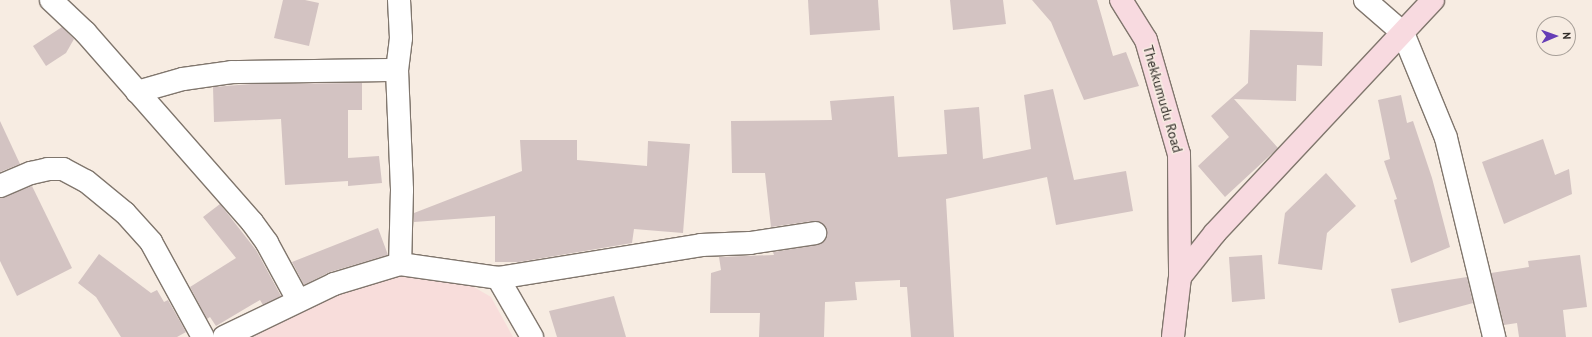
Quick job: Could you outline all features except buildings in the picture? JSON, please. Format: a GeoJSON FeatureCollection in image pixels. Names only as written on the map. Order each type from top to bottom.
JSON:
{"type":"FeatureCollection","features":[{"type":"Feature","properties":{"kind":"main road","name":"Thekkumudu Road"},"geometry":{"type":"LineString","coordinates":[[1121,0],[1146,40],[1180,154],[1180,277],[1173,337]]}},
{"type":"Feature","properties":{"kind":"main road"},"geometry":{"type":"LineString","coordinates":[[1180,277],[1215,233],[1433,0]]}},
{"type":"Feature","properties":{"kind":"street"},"geometry":{"type":"LineString","coordinates":[[51,0],[85,32],[252,222],[267,243],[298,300]]}},
{"type":"Feature","properties":{"kind":"street"},"geometry":{"type":"LineString","coordinates":[[399,0],[401,38],[397,70],[402,190],[400,264]]}},
{"type":"Feature","properties":{"kind":"street"},"geometry":{"type":"LineString","coordinates":[[1365,0],[1402,33],[1446,138],[1494,337]]}},
{"type":"Feature","properties":{"kind":"street"},"geometry":{"type":"LineString","coordinates":[[138,92],[183,79],[232,72],[397,70]]}},
{"type":"Feature","properties":{"kind":"street"},"geometry":{"type":"LineString","coordinates":[[0,186],[31,173],[48,169],[64,169],[86,181],[126,213],[151,242],[203,337]]}},
{"type":"Feature","properties":{"kind":"street"},"geometry":{"type":"LineString","coordinates":[[224,337],[298,300],[334,284],[400,264],[498,278],[701,245],[750,243],[815,233]]}},
{"type":"Feature","properties":{"kind":"street"},"geometry":{"type":"LineString","coordinates":[[498,278],[532,337]]}},
{"type":"Feature","properties":{"kind":"shaded area"},"geometry":{"type":"Polygon","coordinates":[[[438,266],[491,297],[513,337],[242,337],[340,288],[438,266]]]}}]}
